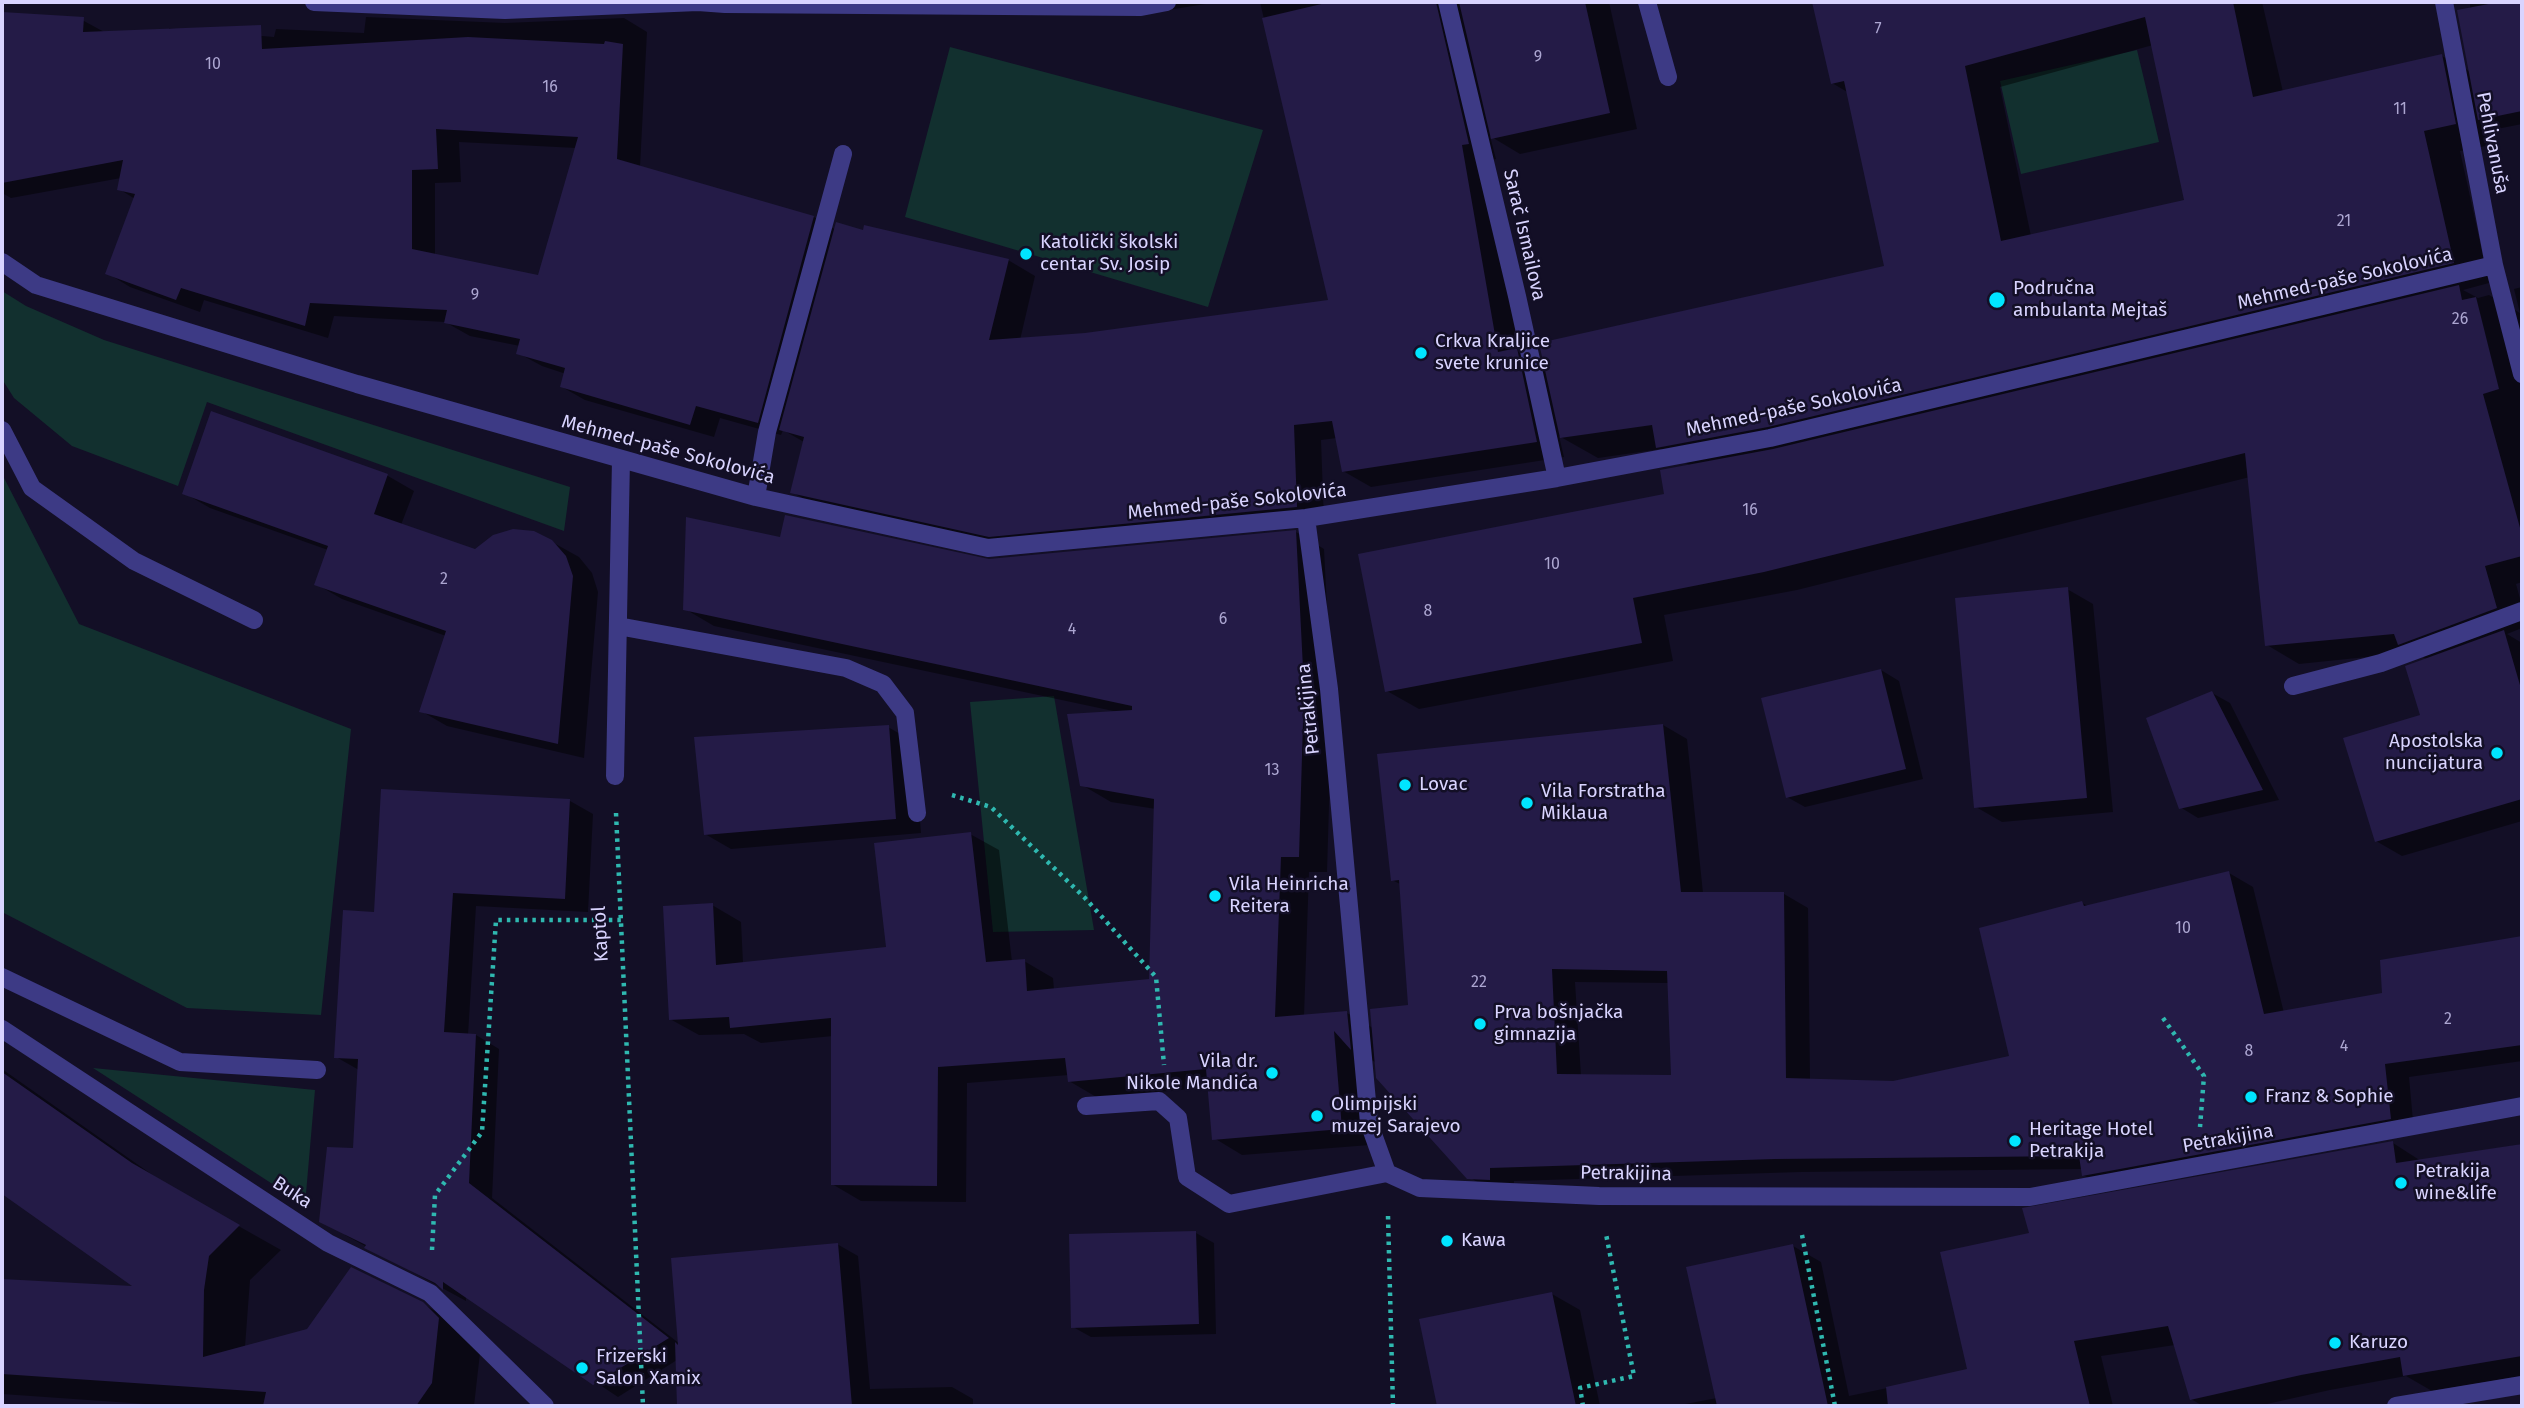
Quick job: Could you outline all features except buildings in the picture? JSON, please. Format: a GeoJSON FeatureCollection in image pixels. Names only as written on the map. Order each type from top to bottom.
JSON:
{"type":"FeatureCollection","features":[{"type":"Feature","properties":{"kind":"street"},"geometry":{"type":"LineString","coordinates":[[314,2],[505,10],[698,2],[1141,7],[1167,2]]}},
{"type":"Feature","properties":{"kind":"street","name":"Sarač Ismailova"},"geometry":{"type":"LineString","coordinates":[[1447,2],[1557,478]]}},
{"type":"Feature","properties":{"kind":"street"},"geometry":{"type":"LineString","coordinates":[[1647,2],[1668,77]]}},
{"type":"Feature","properties":{"kind":"street","name":"Pehlivanuša"},"geometry":{"type":"LineString","coordinates":[[2448,2],[2494,265],[2522,373]]}},
{"type":"Feature","properties":{"kind":"street"},"geometry":{"type":"LineString","coordinates":[[756,497],[767,432],[843,154]]}},
{"type":"Feature","properties":{"kind":"street","name":"Mehmed-paše Sokolovića"},"geometry":{"type":"LineString","coordinates":[[2,262],[36,285],[357,384],[756,497],[988,548],[1306,518],[1557,478],[1770,438],[2494,265]]}},
{"type":"Feature","properties":{"kind":"street"},"geometry":{"type":"LineString","coordinates":[[2,430],[32,488],[134,561],[254,620]]}},
{"type":"Feature","properties":{"kind":"street"},"geometry":{"type":"LineString","coordinates":[[615,776],[621,459]]}},
{"type":"Feature","properties":{"kind":"street","name":"Petrakijina"},"geometry":{"type":"LineString","coordinates":[[1306,518],[1329,690],[1369,1123],[1387,1173],[1420,1188],[1599,1196],[2031,1197],[2522,1106]]}},
{"type":"Feature","properties":{"kind":"street"},"geometry":{"type":"LineString","coordinates":[[2293,685],[2381,663],[2522,611]]}},
{"type":"Feature","properties":{"kind":"street"},"geometry":{"type":"LineString","coordinates":[[618,626],[846,668],[883,684],[905,713],[917,813]]}},
{"type":"Feature","properties":{"kind":"street"},"geometry":{"type":"LineString","coordinates":[[2,977],[180,1062],[317,1070]]}},
{"type":"Feature","properties":{"kind":"street","name":"Buka"},"geometry":{"type":"LineString","coordinates":[[2,1029],[328,1242],[430,1293],[545,1406]]}},
{"type":"Feature","properties":{"kind":"street"},"geometry":{"type":"LineString","coordinates":[[1086,1106],[1159,1101],[1178,1118],[1187,1177],[1229,1204],[1387,1173]]}},
{"type":"Feature","properties":{"kind":"street"},"geometry":{"type":"LineString","coordinates":[[2396,1406],[2522,1385]]}},
{"type":"Feature","properties":{"kind":"path","name":"Kaptol"},"geometry":{"type":"LineString","coordinates":[[615,776],[643,1406]]}},
{"type":"Feature","properties":{"kind":"path"},"geometry":{"type":"LineString","coordinates":[[914,783],[990,807],[1085,898],[1156,977],[1168,1108]]}},
{"type":"Feature","properties":{"kind":"path"},"geometry":{"type":"LineString","coordinates":[[430,1293],[435,1195],[482,1132],[496,920],[621,920]]}},
{"type":"Feature","properties":{"kind":"path"},"geometry":{"type":"LineString","coordinates":[[2163,1018],[2204,1076],[2197,1166]]}},
{"type":"Feature","properties":{"kind":"path"},"geometry":{"type":"LineString","coordinates":[[1387,1173],[1394,1406]]}},
{"type":"Feature","properties":{"kind":"path"},"geometry":{"type":"LineString","coordinates":[[1583,1406],[1580,1388],[1634,1376],[1599,1196]]}},
{"type":"Feature","properties":{"kind":"path"},"geometry":{"type":"LineString","coordinates":[[1795,1196],[1835,1406]]}},
{"type":"Feature","properties":{"kind":"green space"},"geometry":{"type":"Polygon","coordinates":[[[950,47],[1263,130],[1208,307],[905,217],[950,47]]]}},
{"type":"Feature","properties":{"kind":"green space"},"geometry":{"type":"Polygon","coordinates":[[[2137,50],[2159,142],[2021,174],[2000,81],[2137,50]]]}},
{"type":"Feature","properties":{"kind":"green space"},"geometry":{"type":"Polygon","coordinates":[[[2,291],[26,306],[104,340],[570,487],[564,531],[207,402],[178,486],[72,446],[14,398],[2,379],[2,291]]]}},
{"type":"Feature","properties":{"kind":"green space"},"geometry":{"type":"Polygon","coordinates":[[[2,474],[79,624],[351,729],[321,1015],[187,1008],[2,912],[2,474]]]}},
{"type":"Feature","properties":{"kind":"green space"},"geometry":{"type":"Polygon","coordinates":[[[1054,696],[1094,930],[993,932],[970,702],[1054,696]]]}},
{"type":"Feature","properties":{"kind":"green space"},"geometry":{"type":"Polygon","coordinates":[[[93,1068],[315,1090],[305,1205],[93,1068]]]}},
{"type":"Feature","properties":{"kind":"place","name":"Katolički školski centar Sv. Josip"},"geometry":{"type":"Point","coordinates":[1026,254]}},
{"type":"Feature","properties":{"kind":"place","name":"Područna ambulanta Mejtaš"},"geometry":{"type":"Point","coordinates":[1997,300]}},
{"type":"Feature","properties":{"kind":"place","name":"Crkva Kraljice svete krunice"},"geometry":{"type":"Point","coordinates":[1421,353]}},
{"type":"Feature","properties":{"kind":"place","name":"Apostolska nuncijatura"},"geometry":{"type":"Point","coordinates":[2497,753]}},
{"type":"Feature","properties":{"kind":"place","name":"Lovac"},"geometry":{"type":"Point","coordinates":[1405,785]}},
{"type":"Feature","properties":{"kind":"place","name":"Vila Forstratha Miklaua"},"geometry":{"type":"Point","coordinates":[1527,803]}},
{"type":"Feature","properties":{"kind":"place","name":"Vila Heinricha Reitera"},"geometry":{"type":"Point","coordinates":[1215,896]}},
{"type":"Feature","properties":{"kind":"place","name":"Prva bošnjačka gimnazija"},"geometry":{"type":"Point","coordinates":[1480,1024]}},
{"type":"Feature","properties":{"kind":"place","name":"Vila dr. Nikole Mandića"},"geometry":{"type":"Point","coordinates":[1272,1073]}},
{"type":"Feature","properties":{"kind":"place","name":"Franz & Sophie"},"geometry":{"type":"Point","coordinates":[2251,1097]}},
{"type":"Feature","properties":{"kind":"place","name":"Olimpijski muzej Sarajevo"},"geometry":{"type":"Point","coordinates":[1317,1116]}},
{"type":"Feature","properties":{"kind":"place","name":"Heritage Hotel Petrakija"},"geometry":{"type":"Point","coordinates":[2015,1141]}},
{"type":"Feature","properties":{"kind":"place","name":"Petrakija wine&life"},"geometry":{"type":"Point","coordinates":[2401,1183]}},
{"type":"Feature","properties":{"kind":"place","name":"Kawa"},"geometry":{"type":"Point","coordinates":[1447,1241]}},
{"type":"Feature","properties":{"kind":"place","name":"Karuzo"},"geometry":{"type":"Point","coordinates":[2335,1343]}},
{"type":"Feature","properties":{"kind":"place","name":"Frizerski Salon Xamix"},"geometry":{"type":"Point","coordinates":[582,1368]}}]}
